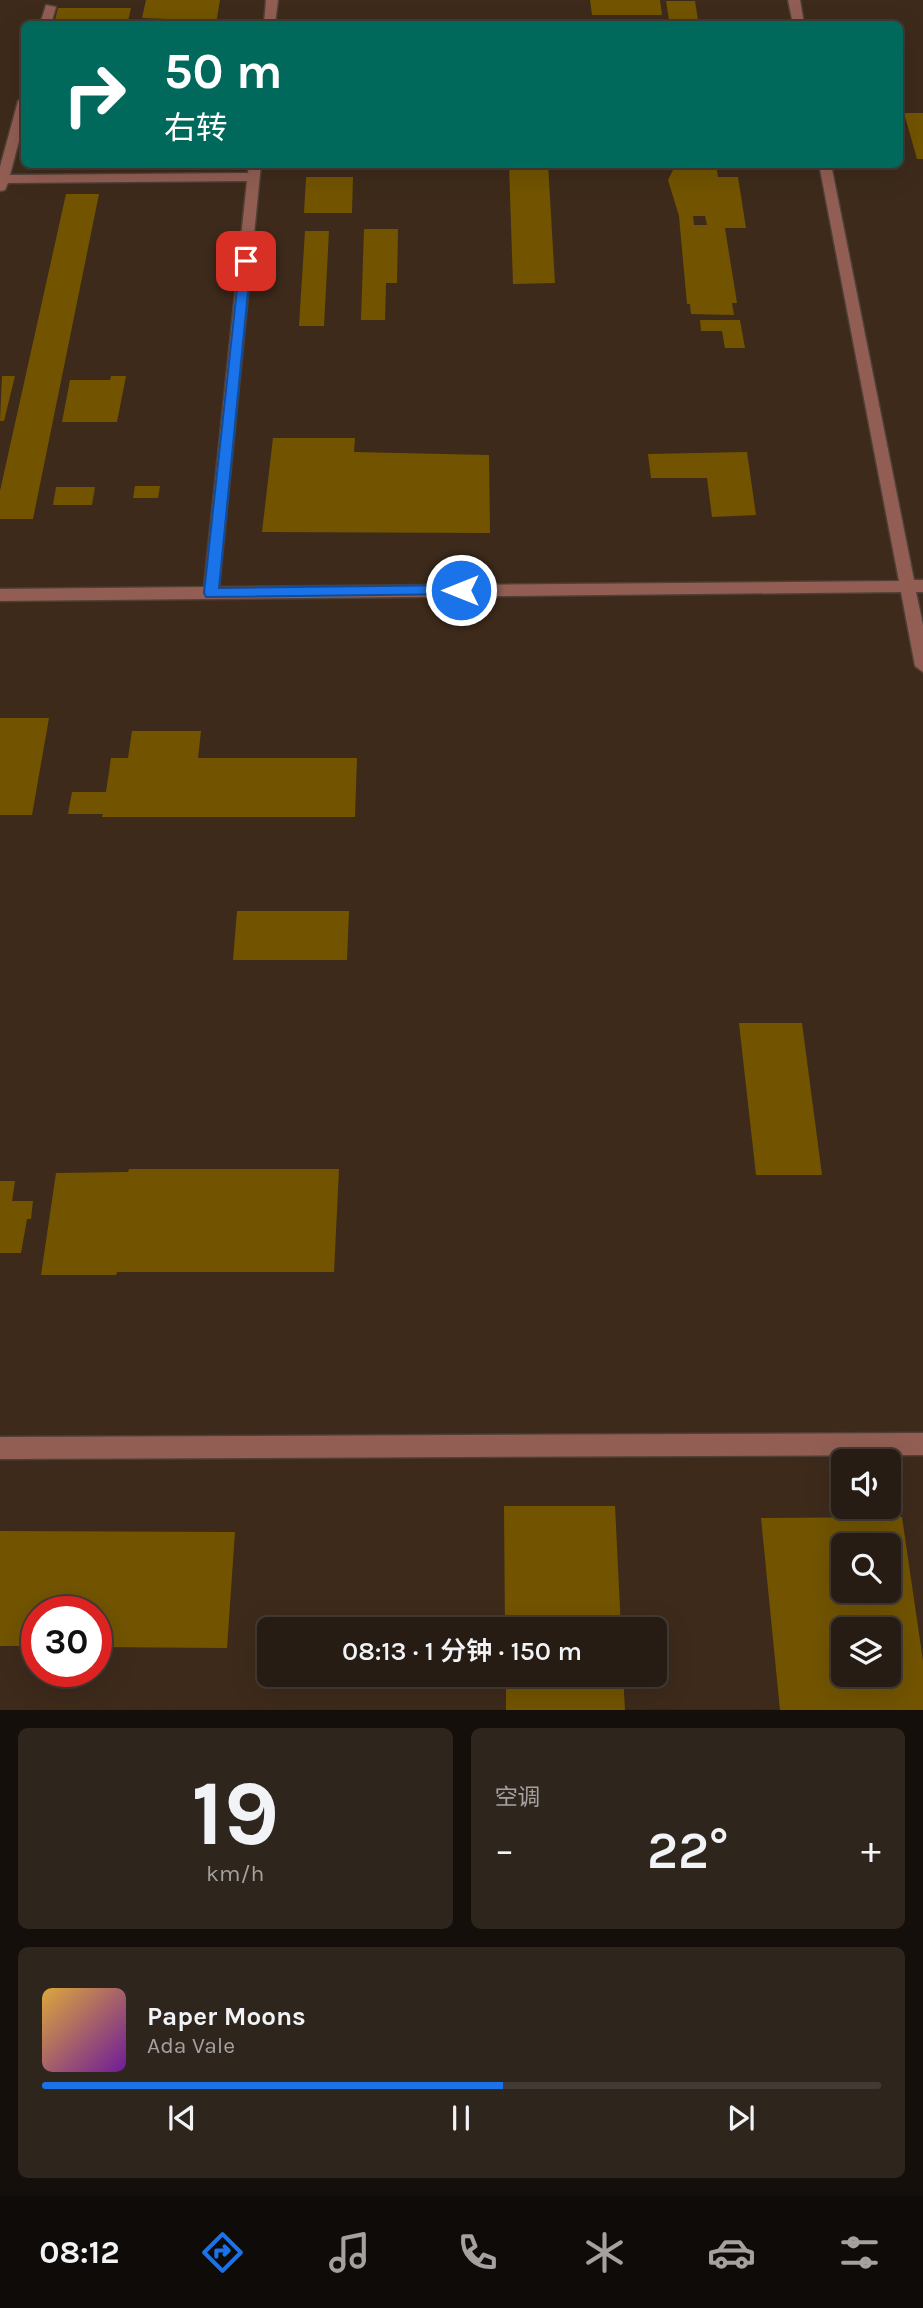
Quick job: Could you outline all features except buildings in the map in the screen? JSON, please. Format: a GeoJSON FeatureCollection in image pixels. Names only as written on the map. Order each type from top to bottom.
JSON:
{"type":"FeatureCollection","features":[{"type":"Feature","properties":{"kind":"street"},"geometry":{"type":"LineString","coordinates":[[270,21],[272,0]]}},
{"type":"Feature","properties":{"kind":"street"},"geometry":{"type":"LineString","coordinates":[[794,0],[798,21]]}},
{"type":"Feature","properties":{"kind":"street"},"geometry":{"type":"LineString","coordinates":[[47,21],[50,8]]}},
{"type":"Feature","properties":{"kind":"street"},"geometry":{"type":"LineString","coordinates":[[21,112],[2,185],[255,171],[211,593]]}},
{"type":"Feature","properties":{"kind":"street"},"geometry":{"type":"LineString","coordinates":[[826,168],[905,586],[923,666]]}},
{"type":"Feature","properties":{"kind":"street"},"geometry":{"type":"LineString","coordinates":[[0,595],[923,586]]}},
{"type":"Feature","properties":{"kind":"street"},"geometry":{"type":"LineString","coordinates":[[0,1448],[923,1444]]}},
{"type":"Feature","properties":{"kind":"shaded area"},"geometry":{"type":"Polygon","coordinates":[[[0,0],[923,0],[923,1709],[0,1710],[0,0]]]}},
{"type":"Feature","properties":{"kind":"route"},"geometry":{"type":"LineString","coordinates":[[246,261],[211,593],[461,590]]}}]}
